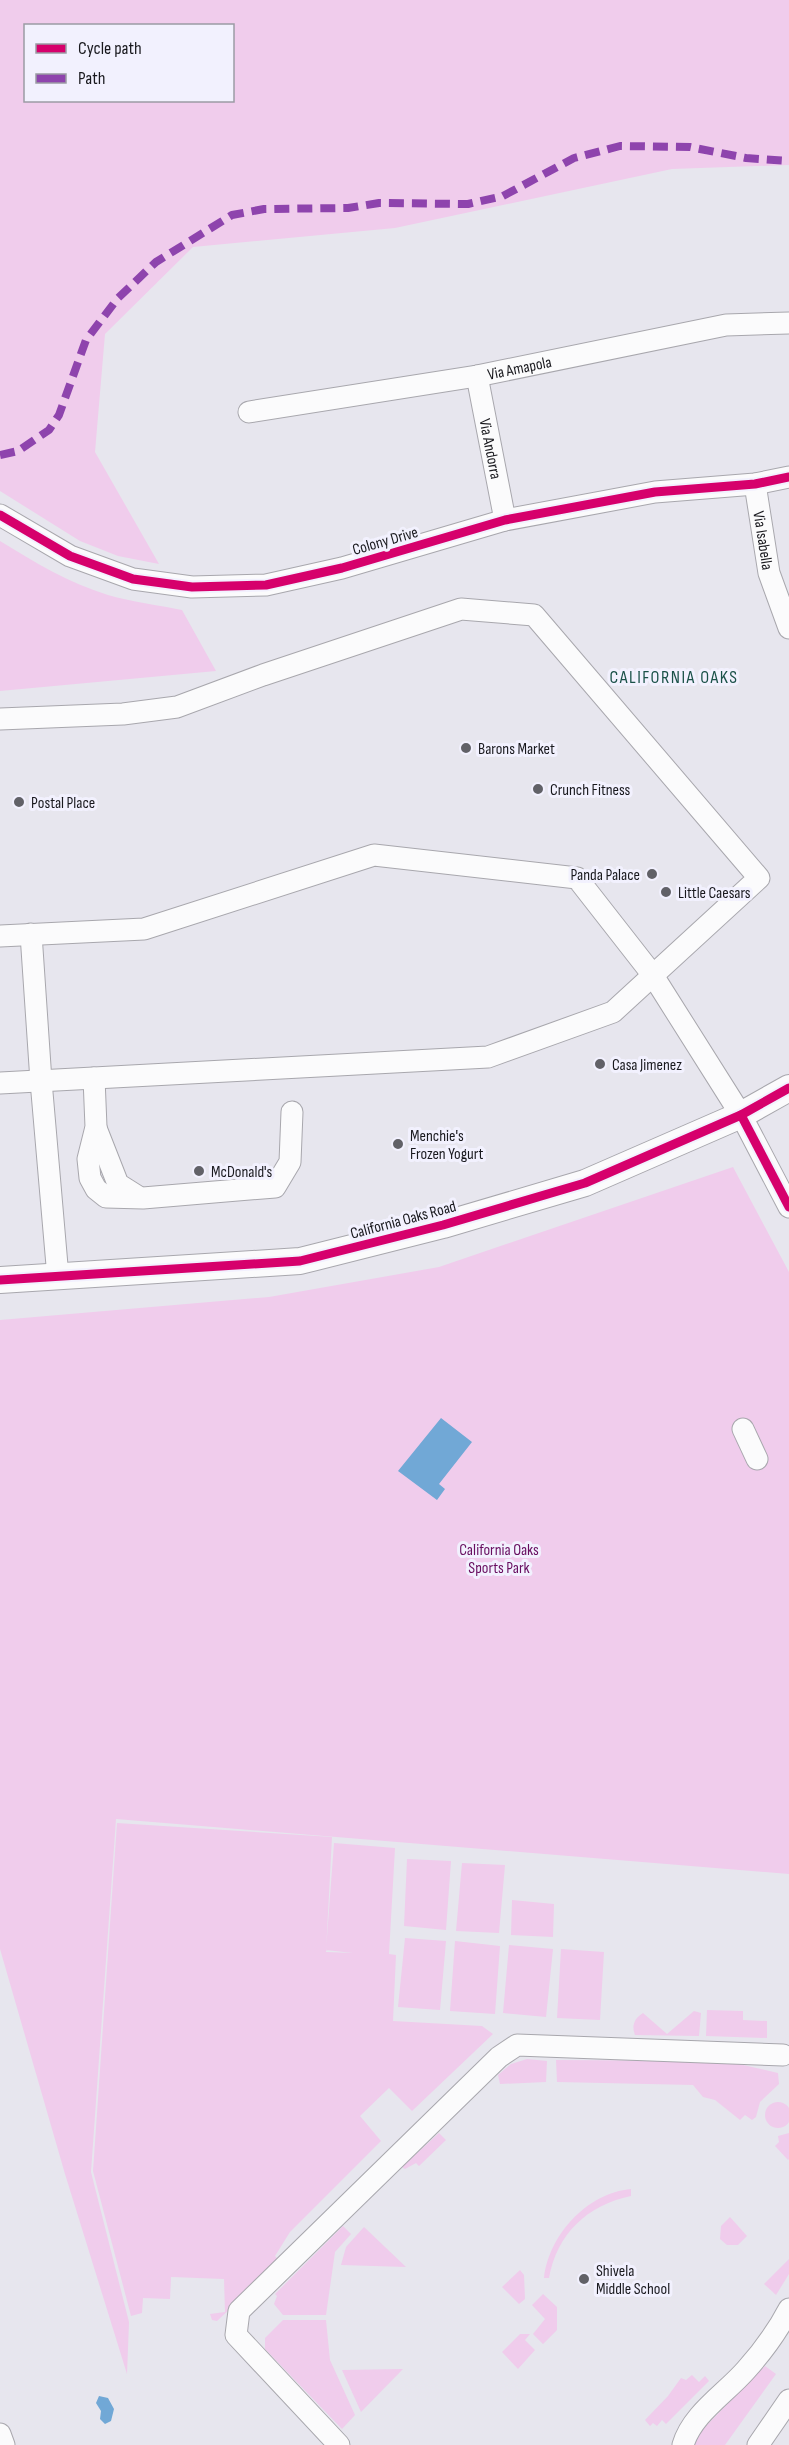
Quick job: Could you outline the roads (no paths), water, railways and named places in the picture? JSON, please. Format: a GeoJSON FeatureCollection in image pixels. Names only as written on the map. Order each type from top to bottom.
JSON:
{"type":"FeatureCollection","features":[{"type":"Feature","properties":{"kind":"main road","name":"California Oaks Road"},"geometry":{"type":"LineString","coordinates":[[0,1280],[300,1261],[442,1225],[585,1183],[741,1115],[789,1088]]}},
{"type":"Feature","properties":{"kind":"street","name":"Via Amapola"},"geometry":{"type":"LineString","coordinates":[[249,412],[477,376],[726,326],[789,323]]}},
{"type":"Feature","properties":{"kind":"street","name":"Via Andorra"},"geometry":{"type":"LineString","coordinates":[[477,376],[505,520]]}},
{"type":"Feature","properties":{"kind":"street","name":"Colony Drive"},"geometry":{"type":"LineString","coordinates":[[0,515],[80,560],[133,579],[192,587],[266,585],[342,568],[505,520],[655,492],[755,484],[789,477]]}},
{"type":"Feature","properties":{"kind":"street","name":"Via Isabella"},"geometry":{"type":"LineString","coordinates":[[755,484],[769,573],[789,628]]}},
{"type":"Feature","properties":{"kind":"street"},"geometry":{"type":"LineString","coordinates":[[0,719],[123,714],[177,707],[416,622],[461,609],[534,615],[759,878],[613,1012],[488,1057],[0,1083]]}},
{"type":"Feature","properties":{"kind":"street"},"geometry":{"type":"LineString","coordinates":[[0,936],[144,929],[374,855],[577,878],[652,974],[741,1115],[789,1207]]}},
{"type":"Feature","properties":{"kind":"street"},"geometry":{"type":"LineString","coordinates":[[31,934],[58,1277]]}},
{"type":"Feature","properties":{"kind":"street"},"geometry":{"type":"LineString","coordinates":[[94,1078],[96,1128],[88,1159],[90,1178],[96,1190],[106,1197],[161,1196],[275,1187],[290,1162],[292,1112]]}},
{"type":"Feature","properties":{"kind":"street"},"geometry":{"type":"LineString","coordinates":[[743,1428],[757,1459]]}},
{"type":"Feature","properties":{"kind":"street"},"geometry":{"type":"LineString","coordinates":[[339,2445],[236,2335],[238,2311],[499,2057],[517,2045],[783,2055]]}},
{"type":"Feature","properties":{"kind":"street"},"geometry":{"type":"LineString","coordinates":[[683,2445],[687,2430],[745,2371],[777,2333],[789,2309]]}},
{"type":"Feature","properties":{"kind":"street"},"geometry":{"type":"LineString","coordinates":[[758,2445],[789,2400]]}},
{"type":"Feature","properties":{"kind":"street"},"geometry":{"type":"LineString","coordinates":[[0,2434],[4,2445]]}},
{"type":"Feature","properties":{"kind":"water"},"geometry":{"type":"Polygon","coordinates":[[[441,1418],[472,1442],[439,1484],[445,1489],[437,1500],[398,1471],[441,1418]]]}},
{"type":"Feature","properties":{"kind":"water"},"geometry":{"type":"Polygon","coordinates":[[[99,2396],[108,2398],[114,2409],[111,2421],[105,2424],[100,2419],[101,2411],[96,2403],[99,2396]]]}},
{"type":"Feature","properties":{"kind":"place","name":"Barons Market"},"geometry":{"type":"Point","coordinates":[466,748]}},
{"type":"Feature","properties":{"kind":"place","name":"Crunch Fitness"},"geometry":{"type":"Point","coordinates":[538,789]}},
{"type":"Feature","properties":{"kind":"place","name":"Postal Place"},"geometry":{"type":"Point","coordinates":[19,802]}},
{"type":"Feature","properties":{"kind":"place","name":"Panda Palace"},"geometry":{"type":"Point","coordinates":[652,874]}},
{"type":"Feature","properties":{"kind":"place","name":"Little Caesars"},"geometry":{"type":"Point","coordinates":[666,892]}},
{"type":"Feature","properties":{"kind":"place","name":"Casa Jimenez"},"geometry":{"type":"Point","coordinates":[600,1064]}},
{"type":"Feature","properties":{"kind":"place","name":"Menchie's Frozen Yogurt"},"geometry":{"type":"Point","coordinates":[398,1144]}},
{"type":"Feature","properties":{"kind":"place","name":"McDonald's"},"geometry":{"type":"Point","coordinates":[199,1171]}},
{"type":"Feature","properties":{"kind":"place","name":"Shivela Middle School"},"geometry":{"type":"Point","coordinates":[584,2279]}},
{"type":"Feature","properties":{"kind":"district","name":"CALIFORNIA OAKS"},"geometry":{"type":"Point","coordinates":[674,677]}},
{"type":"Feature","properties":{"kind":"park label","name":"California Oaks Sports Park"},"geometry":{"type":"Point","coordinates":[499,1558]}}]}
